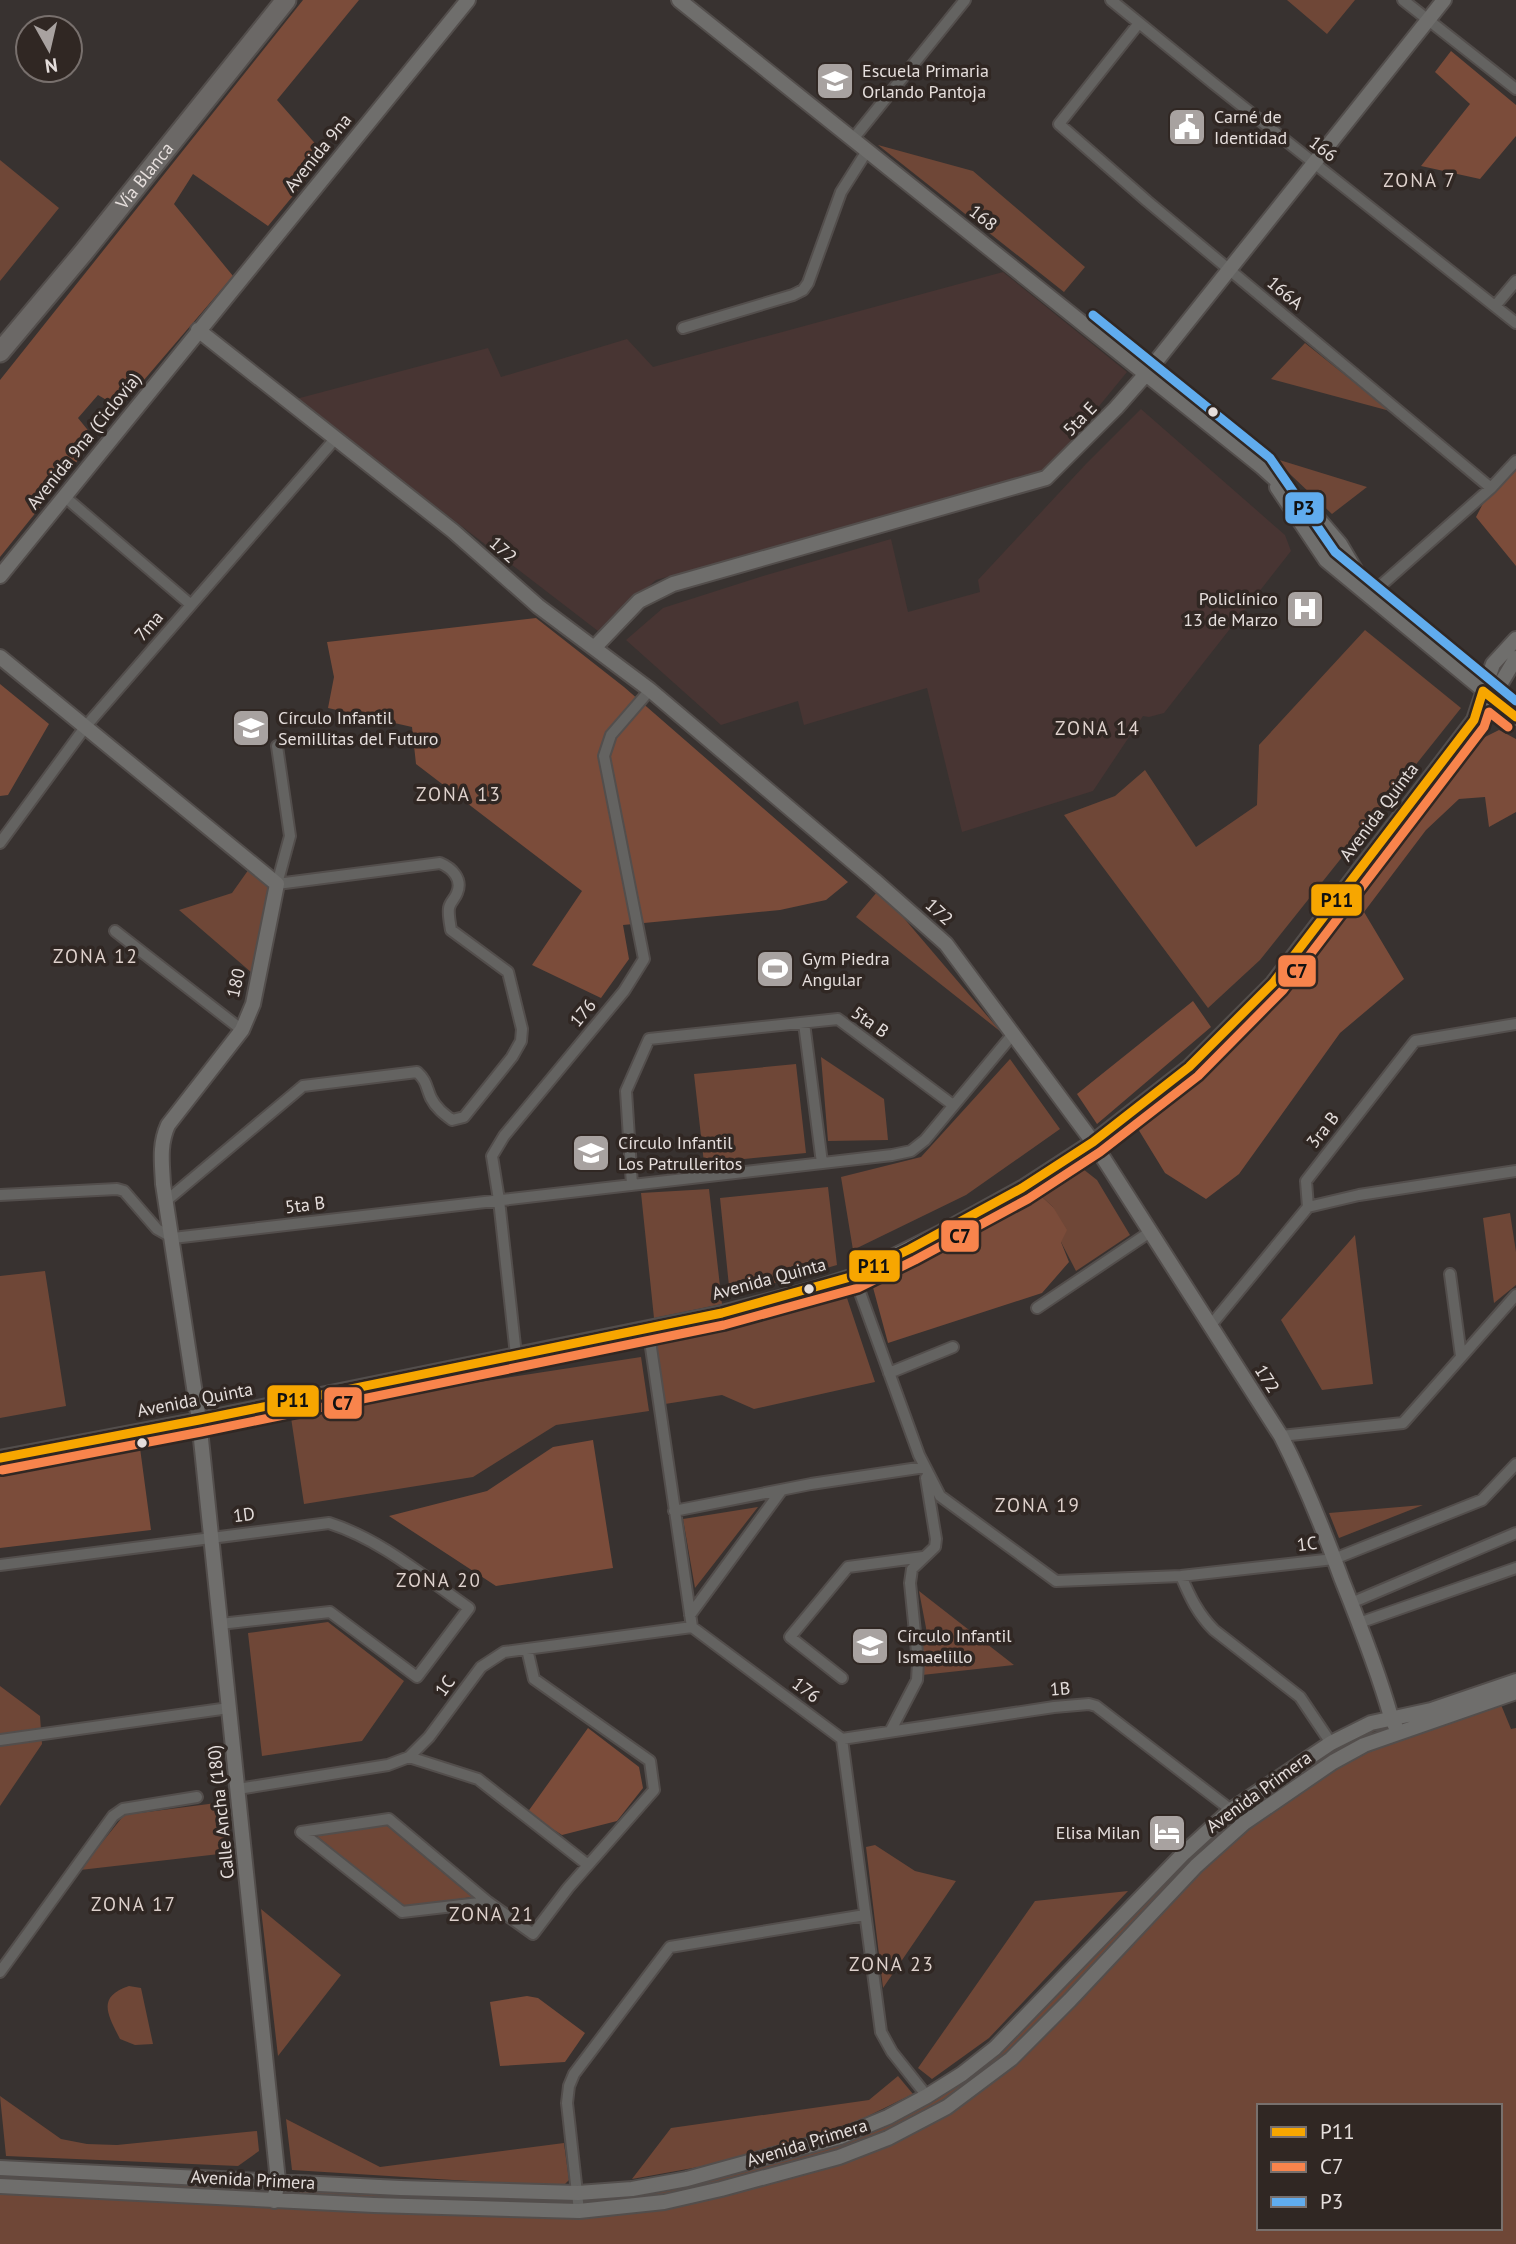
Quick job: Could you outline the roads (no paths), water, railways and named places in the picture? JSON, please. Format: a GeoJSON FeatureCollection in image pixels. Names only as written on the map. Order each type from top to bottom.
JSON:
{"type":"FeatureCollection","features":[{"type":"Feature","properties":{"kind":"highway","name":"Vía Blanca"},"geometry":{"type":"LineString","coordinates":[[0,352],[286,0]]}},
{"type":"Feature","properties":{"kind":"street","name":"Avenida 9na"},"geometry":{"type":"LineString","coordinates":[[198,330],[468,0]]}},
{"type":"Feature","properties":{"kind":"street","name":"168"},"geometry":{"type":"LineString","coordinates":[[679,0],[1262,467],[1316,516],[1340,544],[1370,595],[1516,717]]}},
{"type":"Feature","properties":{"kind":"street"},"geometry":{"type":"LineString","coordinates":[[853,139],[965,0]]}},
{"type":"Feature","properties":{"kind":"street","name":"166"},"geometry":{"type":"LineString","coordinates":[[1112,0],[1516,323]]}},
{"type":"Feature","properties":{"kind":"street"},"geometry":{"type":"LineString","coordinates":[[1403,0],[1516,89]]}},
{"type":"Feature","properties":{"kind":"street","name":"5ta E"},"geometry":{"type":"LineString","coordinates":[[594,647],[639,601],[673,584],[1046,478],[1146,374],[1444,0]]}},
{"type":"Feature","properties":{"kind":"street","name":"166A"},"geometry":{"type":"LineString","coordinates":[[1139,23],[1059,124],[1491,488]]}},
{"type":"Feature","properties":{"kind":"street"},"geometry":{"type":"LineString","coordinates":[[682,328],[803,290],[808,283],[841,192],[867,150]]}},
{"type":"Feature","properties":{"kind":"street"},"geometry":{"type":"LineString","coordinates":[[1494,306],[1516,281]]}},
{"type":"Feature","properties":{"kind":"street","name":"172"},"geometry":{"type":"LineString","coordinates":[[198,330],[453,531],[538,606],[650,690],[946,944],[1093,1142],[1281,1436],[1298,1469],[1351,1602],[1398,1732]]}},
{"type":"Feature","properties":{"kind":"street","name":"Avenida 9na (Ciclovía)"},"geometry":{"type":"LineString","coordinates":[[0,576],[198,330]]}},
{"type":"Feature","properties":{"kind":"street","name":"7ma"},"geometry":{"type":"LineString","coordinates":[[0,843],[86,726],[335,439]]}},
{"type":"Feature","properties":{"kind":"street"},"geometry":{"type":"LineString","coordinates":[[1370,595],[1491,488],[1516,461]]}},
{"type":"Feature","properties":{"kind":"street"},"geometry":{"type":"LineString","coordinates":[[65,497],[190,604]]}},
{"type":"Feature","properties":{"kind":"street"},"geometry":{"type":"LineString","coordinates":[[1462,674],[1493,664],[1516,639]]}},
{"type":"Feature","properties":{"kind":"street"},"geometry":{"type":"LineString","coordinates":[[0,657],[277,884],[440,863],[449,867],[459,883],[448,911],[452,930],[508,972],[518,1006],[521,1041],[512,1057],[464,1117],[452,1120],[441,1113],[431,1099],[426,1079],[417,1072],[303,1086],[166,1201]]}},
{"type":"Feature","properties":{"kind":"street"},"geometry":{"type":"LineString","coordinates":[[1488,695],[1516,658]]}},
{"type":"Feature","properties":{"kind":"street"},"geometry":{"type":"LineString","coordinates":[[1488,695],[1493,664]]}},
{"type":"Feature","properties":{"kind":"street","name":"176"},"geometry":{"type":"LineString","coordinates":[[516,1355],[492,1156],[504,1136],[624,991],[644,959],[604,756],[611,735],[650,690]]}},
{"type":"Feature","properties":{"kind":"street","name":"Avenida Quinta"},"geometry":{"type":"LineString","coordinates":[[0,1458],[722,1313],[854,1276],[942,1233],[1022,1188],[1093,1142],[1189,1067],[1273,983],[1474,720],[1488,695]]}},
{"type":"Feature","properties":{"kind":"street"},"geometry":{"type":"LineString","coordinates":[[277,746],[290,836],[277,884]]}},
{"type":"Feature","properties":{"kind":"street","name":"180"},"geometry":{"type":"LineString","coordinates":[[199,1420],[166,1201],[162,1138],[168,1125],[242,1030],[253,1003],[277,884]]}},
{"type":"Feature","properties":{"kind":"street"},"geometry":{"type":"LineString","coordinates":[[115,931],[242,1030]]}},
{"type":"Feature","properties":{"kind":"street","name":"5ta B"},"geometry":{"type":"LineString","coordinates":[[632,1185],[626,1091],[649,1039],[838,1019],[953,1105]]}},
{"type":"Feature","properties":{"kind":"street"},"geometry":{"type":"LineString","coordinates":[[804,1023],[822,1163]]}},
{"type":"Feature","properties":{"kind":"street","name":"3ra B"},"geometry":{"type":"LineString","coordinates":[[1308,1207],[1306,1181],[1415,1041],[1516,1024]]}},
{"type":"Feature","properties":{"kind":"street","name":"5ta B"},"geometry":{"type":"LineString","coordinates":[[173,1238],[911,1151],[925,1140],[1013,1034]]}},
{"type":"Feature","properties":{"kind":"street"},"geometry":{"type":"LineString","coordinates":[[1211,1325],[1308,1207],[1359,1195],[1516,1171]]}},
{"type":"Feature","properties":{"kind":"street"},"geometry":{"type":"LineString","coordinates":[[0,1195],[117,1189],[124,1191],[157,1229],[173,1238]]}},
{"type":"Feature","properties":{"kind":"street"},"geometry":{"type":"LineString","coordinates":[[1037,1308],[1150,1232]]}},
{"type":"Feature","properties":{"kind":"street"},"geometry":{"type":"LineString","coordinates":[[1450,1274],[1461,1356]]}},
{"type":"Feature","properties":{"kind":"street"},"geometry":{"type":"LineString","coordinates":[[854,1276],[925,1467],[936,1539],[935,1547],[912,1569],[910,1583],[918,1662],[917,1680],[891,1730]]}},
{"type":"Feature","properties":{"kind":"street"},"geometry":{"type":"LineString","coordinates":[[1281,1436],[1403,1423],[1516,1295]]}},
{"type":"Feature","properties":{"kind":"street"},"geometry":{"type":"LineString","coordinates":[[648,1327],[691,1621]]}},
{"type":"Feature","properties":{"kind":"street"},"geometry":{"type":"LineString","coordinates":[[889,1373],[953,1347]]}},
{"type":"Feature","properties":{"kind":"street","name":"Calle Ancha (180)"},"geometry":{"type":"LineString","coordinates":[[199,1420],[278,2181],[274,2200]]}},
{"type":"Feature","properties":{"kind":"street","name":"1C"},"geometry":{"type":"LineString","coordinates":[[925,1467],[940,1496],[1056,1581],[1075,1581],[1181,1576],[1334,1559],[1482,1500],[1516,1464]]}},
{"type":"Feature","properties":{"kind":"street"},"geometry":{"type":"LineString","coordinates":[[674,1511],[811,1484],[925,1467]]}},
{"type":"Feature","properties":{"kind":"street"},"geometry":{"type":"LineString","coordinates":[[691,1621],[781,1491]]}},
{"type":"Feature","properties":{"kind":"street","name":"1D"},"geometry":{"type":"LineString","coordinates":[[0,1565],[329,1523],[373,1540],[469,1608],[417,1677],[330,1612],[220,1624]]}},
{"type":"Feature","properties":{"kind":"street"},"geometry":{"type":"LineString","coordinates":[[1351,1602],[1516,1533]]}},
{"type":"Feature","properties":{"kind":"street"},"geometry":{"type":"LineString","coordinates":[[842,1678],[790,1636],[848,1567],[923,1557]]}},
{"type":"Feature","properties":{"kind":"street"},"geometry":{"type":"LineString","coordinates":[[1359,1623],[1516,1568]]}},
{"type":"Feature","properties":{"kind":"street"},"geometry":{"type":"LineString","coordinates":[[1181,1576],[1202,1618],[1300,1697],[1331,1743]]}},
{"type":"Feature","properties":{"kind":"street","name":"176"},"geometry":{"type":"LineString","coordinates":[[691,1621],[842,1739]]}},
{"type":"Feature","properties":{"kind":"street","name":"1C"},"geometry":{"type":"LineString","coordinates":[[238,1789],[388,1765],[409,1757],[429,1737],[481,1667],[504,1651],[691,1621]]}},
{"type":"Feature","properties":{"kind":"street"},"geometry":{"type":"LineString","coordinates":[[488,1902],[402,1912],[301,1832],[389,1819],[488,1902],[533,1934],[588,1865],[654,1790],[650,1761],[534,1679],[527,1649]]}},
{"type":"Feature","properties":{"kind":"street","name":"Avenida Primera"},"geometry":{"type":"LineString","coordinates":[[0,2168],[400,2188],[578,2193],[638,2188],[687,2179],[841,2137],[888,2117],[927,2096],[962,2074],[995,2048],[1184,1853],[1231,1810],[1331,1743],[1371,1723],[1431,1710],[1516,1681]]}},
{"type":"Feature","properties":{"kind":"street","name":"Avenida Primera"},"geometry":{"type":"LineString","coordinates":[[0,2186],[479,2209],[579,2211],[664,2202],[839,2157],[888,2138],[947,2107],[1012,2059],[1196,1866],[1244,1823],[1332,1762],[1364,1745],[1398,1732],[1516,1692]]}},
{"type":"Feature","properties":{"kind":"street","name":"1B"},"geometry":{"type":"LineString","coordinates":[[842,1739],[1089,1704],[1096,1706],[1231,1810],[1244,1823]]}},
{"type":"Feature","properties":{"kind":"street"},"geometry":{"type":"LineString","coordinates":[[0,1740],[229,1708]]}},
{"type":"Feature","properties":{"kind":"street"},"geometry":{"type":"LineString","coordinates":[[842,1739],[881,2032],[892,2052],[927,2096]]}},
{"type":"Feature","properties":{"kind":"street"},"geometry":{"type":"LineString","coordinates":[[409,1757],[478,1779],[588,1865]]}},
{"type":"Feature","properties":{"kind":"street"},"geometry":{"type":"LineString","coordinates":[[0,1972],[113,1816],[123,1809],[197,1797]]}},
{"type":"Feature","properties":{"kind":"street"},"geometry":{"type":"LineString","coordinates":[[579,2211],[567,2103],[569,2086],[574,2074],[670,1947],[865,1915]]}},
{"type":"Feature","properties":{"kind":"place","name":"Escuela Primaria Orlando Pantoja"},"geometry":{"type":"Point","coordinates":[835,81]}},
{"type":"Feature","properties":{"kind":"place","name":"Carné de Identidad"},"geometry":{"type":"Point","coordinates":[1187,127]}},
{"type":"Feature","properties":{"kind":"place","name":"Policlínico 13 de Marzo"},"geometry":{"type":"Point","coordinates":[1305,609]}},
{"type":"Feature","properties":{"kind":"place","name":"Círculo Infantil Semillitas del Futuro"},"geometry":{"type":"Point","coordinates":[251,728]}},
{"type":"Feature","properties":{"kind":"place","name":"Gym Piedra Angular"},"geometry":{"type":"Point","coordinates":[775,969]}},
{"type":"Feature","properties":{"kind":"place","name":"Círculo Infantil Los Patrulleritos"},"geometry":{"type":"Point","coordinates":[591,1153]}},
{"type":"Feature","properties":{"kind":"place","name":"Círculo Infantil Ismaelillo"},"geometry":{"type":"Point","coordinates":[870,1646]}},
{"type":"Feature","properties":{"kind":"place","name":"Elisa Milan"},"geometry":{"type":"Point","coordinates":[1167,1833]}},
{"type":"Feature","properties":{"kind":"district","name":"ZONA 7"},"geometry":{"type":"Point","coordinates":[1420,180]}},
{"type":"Feature","properties":{"kind":"district","name":"ZONA 14"},"geometry":{"type":"Point","coordinates":[1098,728]}},
{"type":"Feature","properties":{"kind":"district","name":"ZONA 13"},"geometry":{"type":"Point","coordinates":[459,794]}},
{"type":"Feature","properties":{"kind":"district","name":"ZONA 12"},"geometry":{"type":"Point","coordinates":[96,956]}},
{"type":"Feature","properties":{"kind":"district","name":"ZONA 19"},"geometry":{"type":"Point","coordinates":[1038,1505]}},
{"type":"Feature","properties":{"kind":"district","name":"ZONA 20"},"geometry":{"type":"Point","coordinates":[439,1580]}},
{"type":"Feature","properties":{"kind":"district","name":"ZONA 17"},"geometry":{"type":"Point","coordinates":[134,1904]}},
{"type":"Feature","properties":{"kind":"district","name":"ZONA 21"},"geometry":{"type":"Point","coordinates":[492,1914]}},
{"type":"Feature","properties":{"kind":"district","name":"ZONA 23"},"geometry":{"type":"Point","coordinates":[892,1964]}}]}
